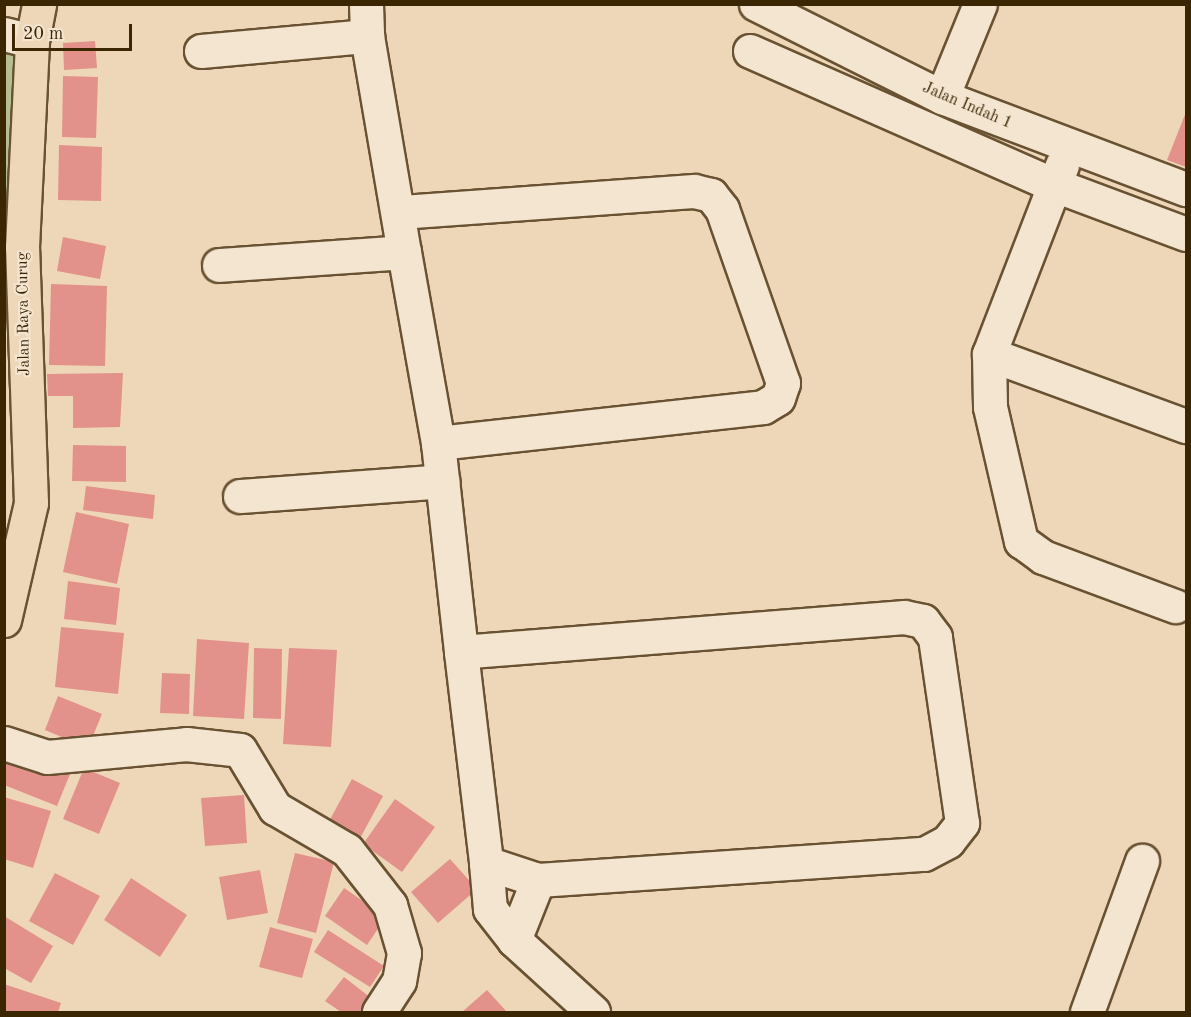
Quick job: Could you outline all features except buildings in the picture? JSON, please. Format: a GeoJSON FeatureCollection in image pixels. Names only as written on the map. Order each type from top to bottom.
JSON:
{"type":"FeatureCollection","features":[{"type":"Feature","properties":{"kind":"main road","name":"Jalan Raya Curug"},"geometry":{"type":"LineString","coordinates":[[4,620],[32,503],[13,315],[13,244],[18,38],[39,4]]}},
{"type":"Feature","properties":{"kind":"street","name":"Jalan Indah 1"},"geometry":{"type":"LineString","coordinates":[[756,4],[942,97],[1186,189]]}},
{"type":"Feature","properties":{"kind":"street"},"geometry":{"type":"LineString","coordinates":[[942,97],[980,4]]}},
{"type":"Feature","properties":{"kind":"street"},"geometry":{"type":"LineString","coordinates":[[201,51],[366,20],[438,442],[490,909],[514,940],[593,1012]]}},
{"type":"Feature","properties":{"kind":"street"},"geometry":{"type":"LineString","coordinates":[[750,51],[1052,184],[1186,234]]}},
{"type":"Feature","properties":{"kind":"street"},"geometry":{"type":"LineString","coordinates":[[1071,147],[1052,184],[989,354],[990,407],[1022,541],[1043,557],[1174,606]]}},
{"type":"Feature","properties":{"kind":"street"},"geometry":{"type":"LineString","coordinates":[[398,212],[694,191],[711,195],[722,209],[783,383],[778,398],[763,407],[438,442]]}},
{"type":"Feature","properties":{"kind":"street"},"geometry":{"type":"LineString","coordinates":[[219,265],[405,252]]}},
{"type":"Feature","properties":{"kind":"street"},"geometry":{"type":"LineString","coordinates":[[989,354],[1186,426]]}},
{"type":"Feature","properties":{"kind":"street"},"geometry":{"type":"LineString","coordinates":[[240,496],[442,481]]}},
{"type":"Feature","properties":{"kind":"street"},"geometry":{"type":"LineString","coordinates":[[460,652],[904,617],[922,621],[935,637],[962,823],[948,841],[924,854],[538,880],[486,863]]}},
{"type":"Feature","properties":{"kind":"street"},"geometry":{"type":"LineString","coordinates":[[4,743],[47,757],[186,744],[240,750],[253,762],[275,808],[347,850],[390,905],[404,953],[399,981],[379,1012]]}},
{"type":"Feature","properties":{"kind":"street"},"geometry":{"type":"LineString","coordinates":[[1087,1012],[1142,861]]}},
{"type":"Feature","properties":{"kind":"street"},"geometry":{"type":"LineString","coordinates":[[514,940],[538,880]]}},
{"type":"Feature","properties":{"kind":"green space"},"geometry":{"type":"Polygon","coordinates":[[[5,39],[49,52],[27,204],[5,226],[5,39]]]}}]}
